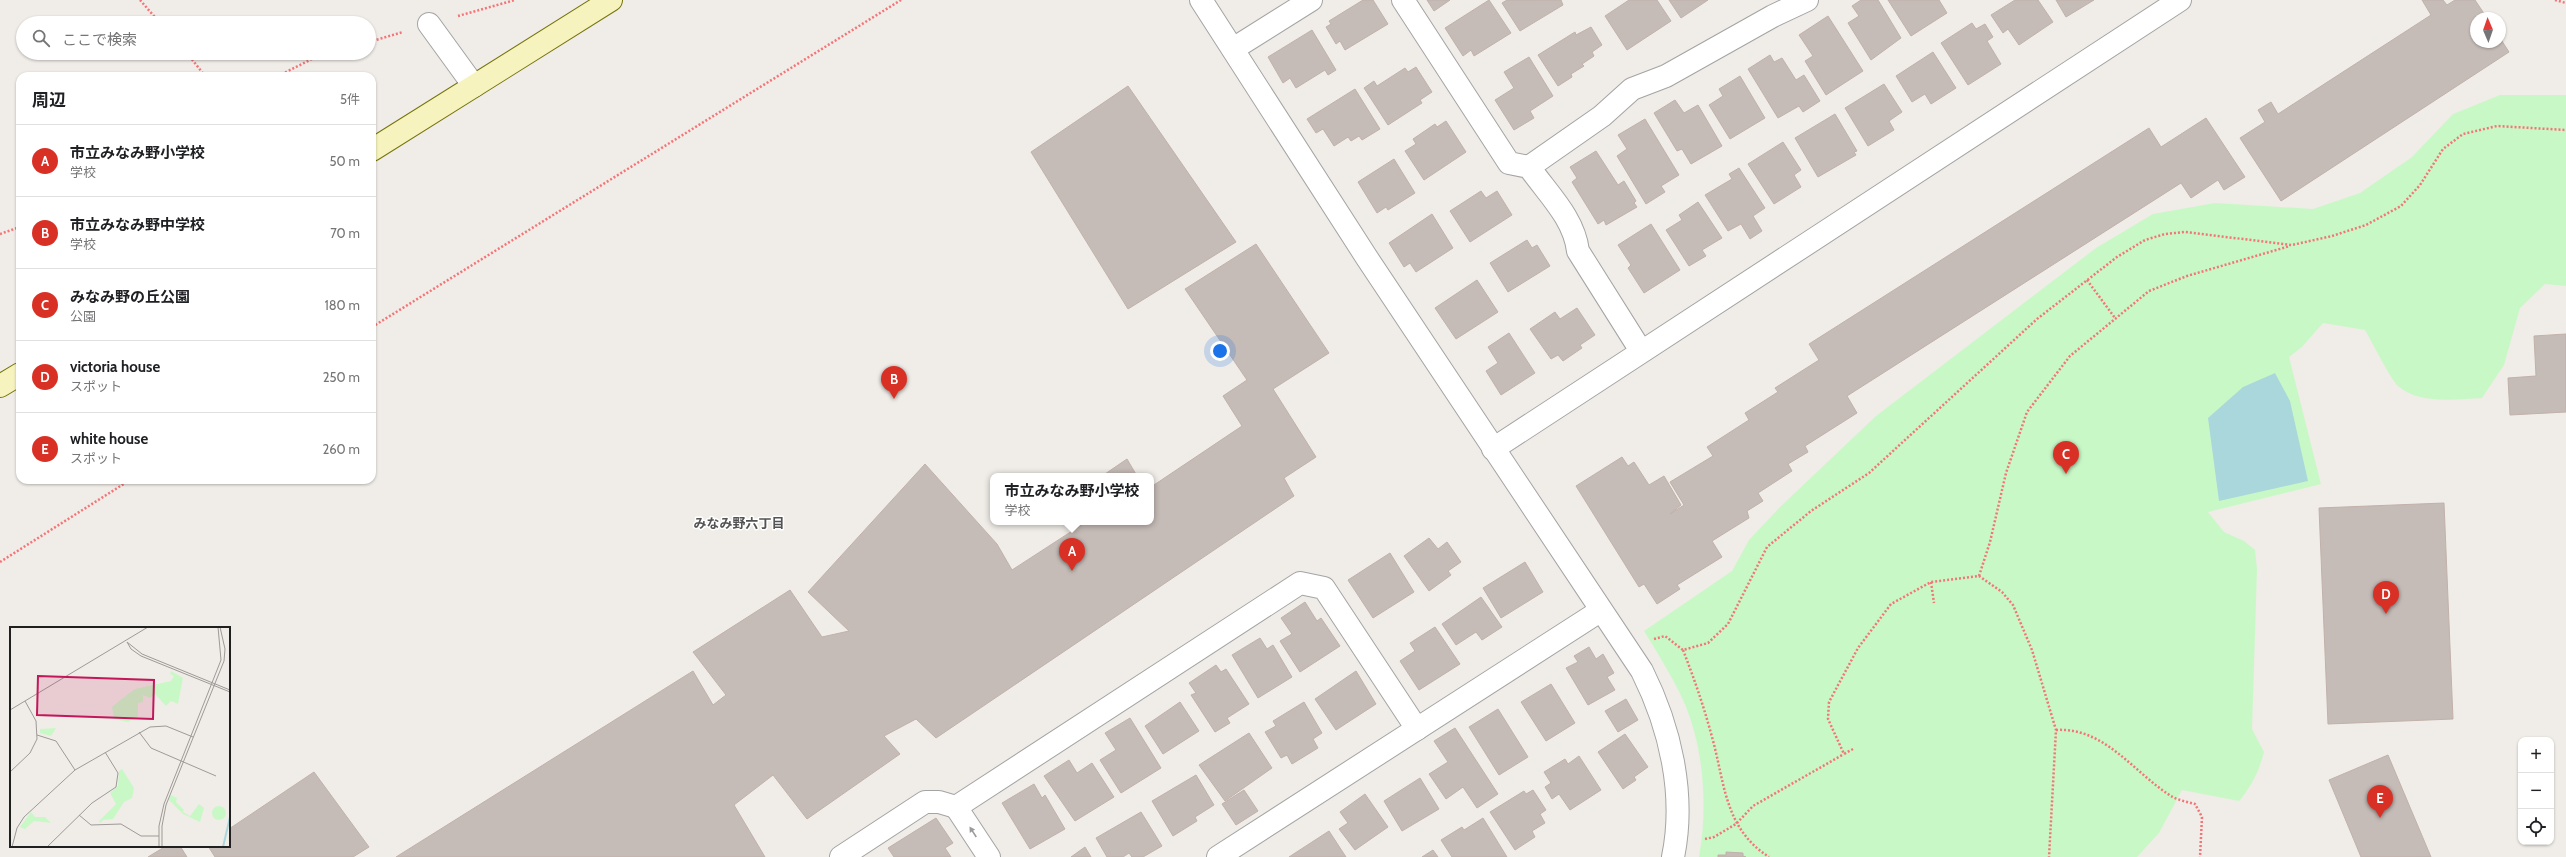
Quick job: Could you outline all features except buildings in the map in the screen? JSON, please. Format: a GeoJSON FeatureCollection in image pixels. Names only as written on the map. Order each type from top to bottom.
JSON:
{"type":"FeatureCollection","features":[{"type":"Feature","properties":{"kind":"street"},"geometry":{"type":"LineString","coordinates":[[376,147],[611,0]]}},
{"type":"Feature","properties":{"kind":"street"},"geometry":{"type":"LineString","coordinates":[[1201,0],[1493,449],[1600,611],[1642,670],[1666,729],[1674,766],[1676,797],[1673,857]]}},
{"type":"Feature","properties":{"kind":"street"},"geometry":{"type":"LineString","coordinates":[[1233,49],[1310,0]]}},
{"type":"Feature","properties":{"kind":"street"},"geometry":{"type":"LineString","coordinates":[[1403,0],[1510,163],[1529,167],[1564,214],[1576,234],[1578,252],[1641,351]]}},
{"type":"Feature","properties":{"kind":"street"},"geometry":{"type":"LineString","coordinates":[[1529,167],[1602,116],[1632,89],[1666,76],[1768,8],[1806,0]]}},
{"type":"Feature","properties":{"kind":"street"},"geometry":{"type":"LineString","coordinates":[[1493,449],[2180,0]]}},
{"type":"Feature","properties":{"kind":"street"},"geometry":{"type":"LineString","coordinates":[[429,24],[474,86]]}},
{"type":"Feature","properties":{"kind":"street"},"geometry":{"type":"LineString","coordinates":[[0,386],[16,376]]}},
{"type":"Feature","properties":{"kind":"street"},"geometry":{"type":"LineString","coordinates":[[956,807],[1300,583],[1324,588],[1416,729]]}},
{"type":"Feature","properties":{"kind":"street"},"geometry":{"type":"LineString","coordinates":[[1218,857],[1600,611]]}},
{"type":"Feature","properties":{"kind":"street"},"geometry":{"type":"LineString","coordinates":[[841,857],[925,802],[939,802],[956,807],[989,857]]}},
{"type":"Feature","properties":{"kind":"path"},"geometry":{"type":"LineString","coordinates":[[140,0],[154,16]]}},
{"type":"Feature","properties":{"kind":"path"},"geometry":{"type":"LineString","coordinates":[[376,325],[901,0]]}},
{"type":"Feature","properties":{"kind":"path"},"geometry":{"type":"LineString","coordinates":[[2555,0],[2566,3]]}},
{"type":"Feature","properties":{"kind":"path"},"geometry":{"type":"LineString","coordinates":[[192,60],[201,72]]}},
{"type":"Feature","properties":{"kind":"path"},"geometry":{"type":"LineString","coordinates":[[286,72],[310,60]]}},
{"type":"Feature","properties":{"kind":"path"},"geometry":{"type":"LineString","coordinates":[[1979,576],[1990,542],[2006,473],[2027,412],[2070,356],[2149,291],[2187,276],[2366,225],[2401,206],[2420,185],[2444,149],[2454,139],[2473,130],[2497,126],[2566,130]]}},
{"type":"Feature","properties":{"kind":"path"},"geometry":{"type":"LineString","coordinates":[[0,234],[16,228]]}},
{"type":"Feature","properties":{"kind":"path"},"geometry":{"type":"LineString","coordinates":[[1683,650],[1708,643],[1728,624],[1767,548],[1811,511],[1869,473],[2007,343],[2087,280],[2145,240],[2166,234],[2208,234],[2292,245]]}},
{"type":"Feature","properties":{"kind":"path"},"geometry":{"type":"LineString","coordinates":[[2087,280],[2115,318]]}},
{"type":"Feature","properties":{"kind":"path"},"geometry":{"type":"LineString","coordinates":[[0,562],[124,484]]}},
{"type":"Feature","properties":{"kind":"path"},"geometry":{"type":"LineString","coordinates":[[1844,754],[1828,719],[1829,702],[1858,648],[1891,604],[1932,582],[1979,576],[2002,592],[2013,605],[2032,650],[2056,730],[2050,857]]}},
{"type":"Feature","properties":{"kind":"path"},"geometry":{"type":"LineString","coordinates":[[1932,582],[1934,603]]}},
{"type":"Feature","properties":{"kind":"path"},"geometry":{"type":"LineString","coordinates":[[1650,641],[1665,636],[1683,650],[1699,691],[1713,738],[1721,783],[1736,824],[1747,840],[1769,857]]}},
{"type":"Feature","properties":{"kind":"path"},"geometry":{"type":"LineString","coordinates":[[2056,730],[2072,729],[2105,743],[2172,797],[2195,804],[2202,817],[2200,857]]}},
{"type":"Feature","properties":{"kind":"path"},"geometry":{"type":"LineString","coordinates":[[1702,839],[1714,837],[1736,824],[1753,806],[1853,749]]}},
{"type":"Feature","properties":{"kind":"green space"},"geometry":{"type":"Polygon","coordinates":[[[2500,95],[2566,95],[2566,286],[2545,284],[2520,308],[2504,365],[2482,398],[2438,400],[2416,396],[2407,392],[2395,382],[2365,330],[2323,323],[2302,347],[2289,357],[2321,484],[2208,512],[2224,532],[2244,541],[2255,550],[2257,569],[2252,729],[2264,752],[2260,766],[2248,790],[2239,801],[2182,790],[2159,833],[2137,857],[1699,857],[1702,838],[1703,798],[1700,757],[1696,737],[1679,691],[1644,631],[1732,571],[1749,540],[1780,507],[1876,416],[2096,248],[2153,214],[2215,203],[2313,209],[2360,193],[2412,157],[2453,114],[2500,95]]]}},
{"type":"Feature","properties":{"kind":"water"},"geometry":{"type":"Polygon","coordinates":[[[2275,373],[2290,401],[2308,481],[2219,501],[2208,418],[2243,387],[2275,373]]]}},
{"type":"Feature","properties":{"kind":"place","name":"市立みなみ野中学校"},"geometry":{"type":"Point","coordinates":[894,399]}},
{"type":"Feature","properties":{"kind":"place","name":"みなみ野の丘公園"},"geometry":{"type":"Point","coordinates":[2066,474]}},
{"type":"Feature","properties":{"kind":"place","name":"市立みなみ野小学校"},"geometry":{"type":"Point","coordinates":[1072,571]}},
{"type":"Feature","properties":{"kind":"place","name":"victoria house"},"geometry":{"type":"Point","coordinates":[2386,614]}},
{"type":"Feature","properties":{"kind":"place","name":"white house"},"geometry":{"type":"Point","coordinates":[2380,818]}},
{"type":"Feature","properties":{"kind":"district","name":"みなみ野六丁目"},"geometry":{"type":"Point","coordinates":[739,523]}}]}
